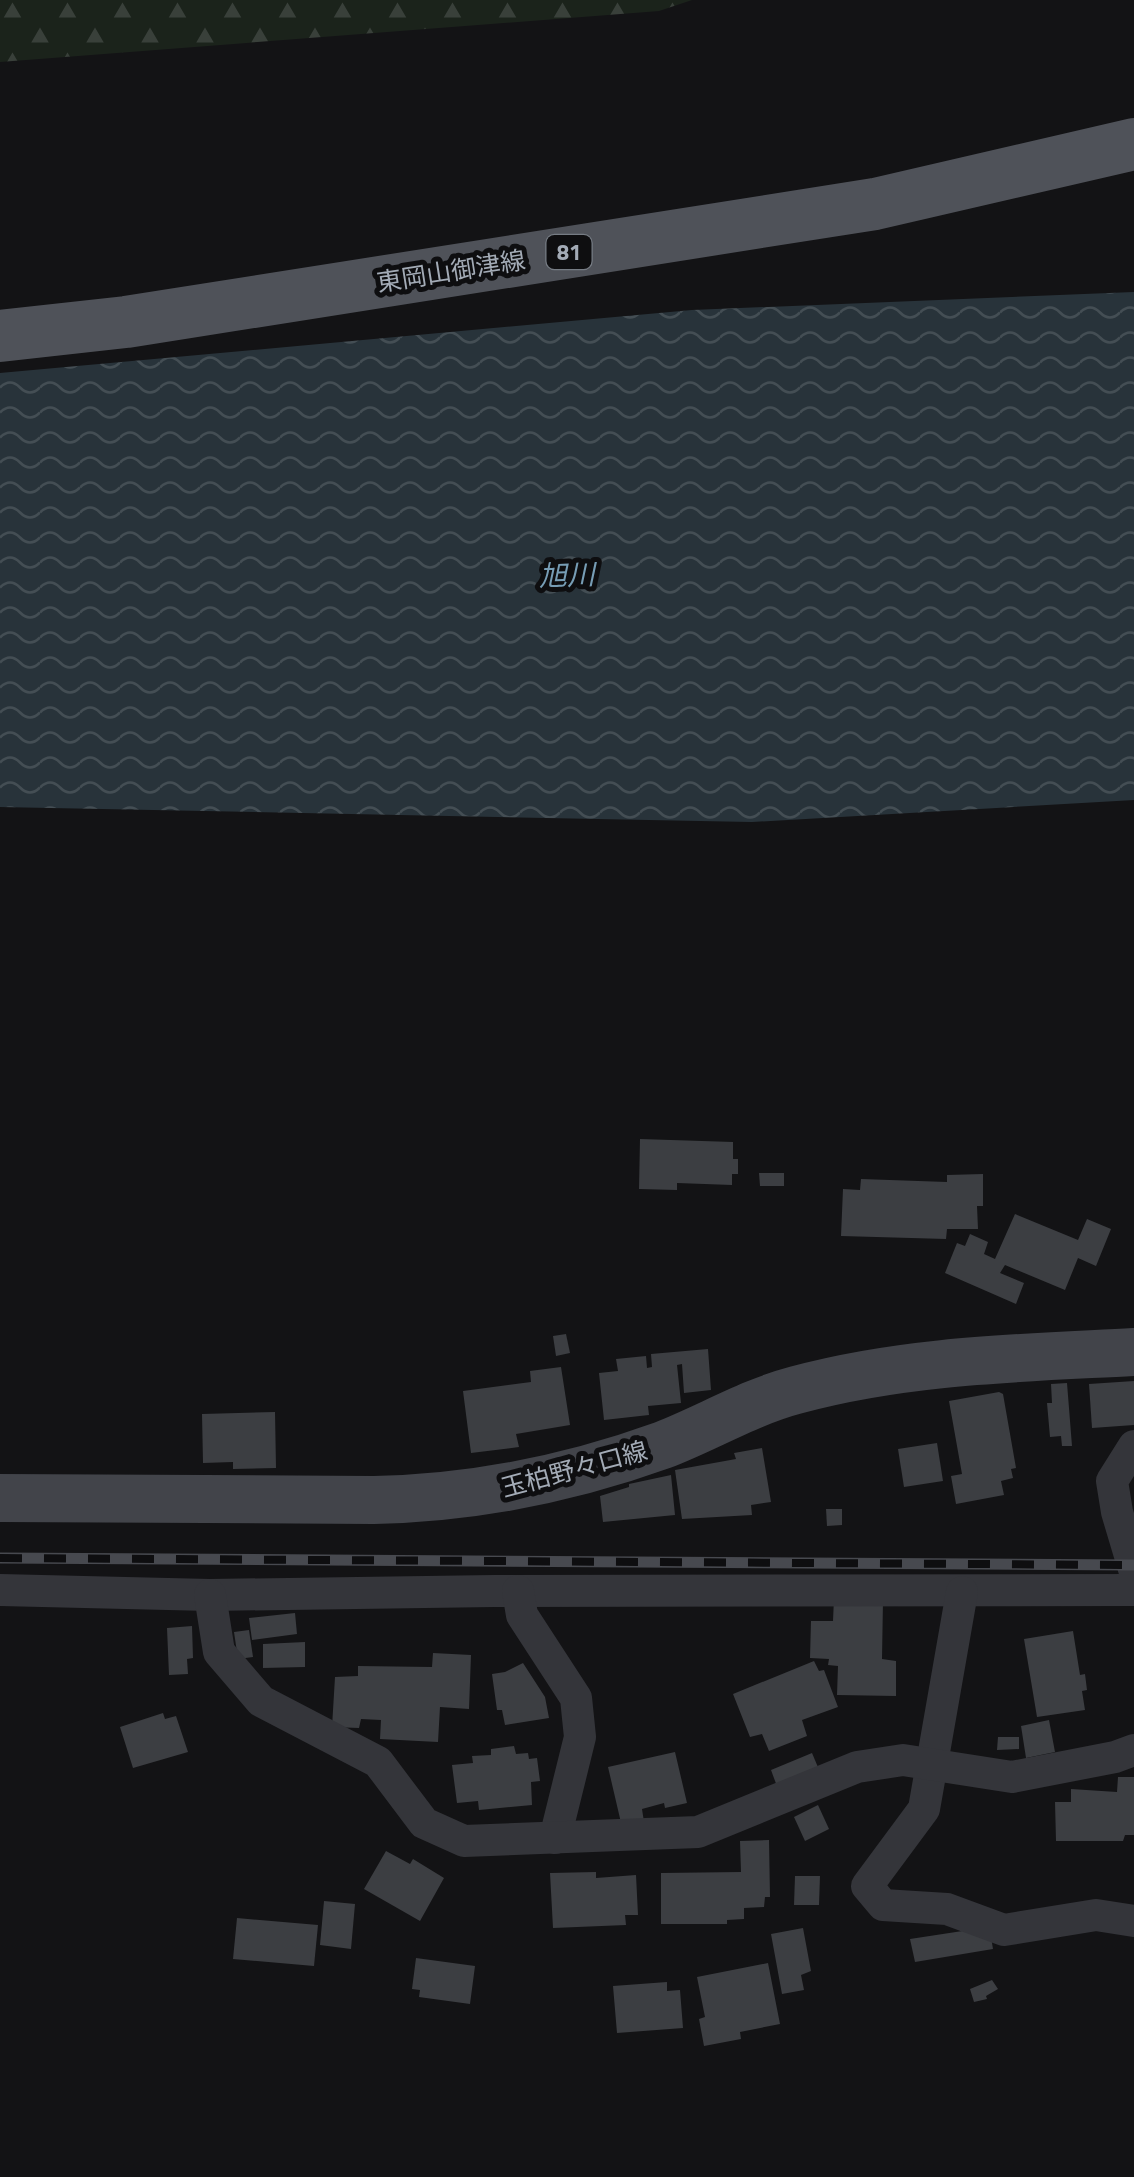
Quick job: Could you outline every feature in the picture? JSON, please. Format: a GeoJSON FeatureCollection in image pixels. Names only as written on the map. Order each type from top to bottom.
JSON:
{"type":"FeatureCollection","features":[{"type":"Feature","properties":{"kind":"main road","name":"東岡山御津線"},"geometry":{"type":"LineString","coordinates":[[0,336],[126,322],[875,204],[1134,144]]}},
{"type":"Feature","properties":{"kind":"main road","name":"玉柏野々口線"},"geometry":{"type":"LineString","coordinates":[[0,1498],[413,1499],[495,1491],[576,1473],[664,1444],[794,1390],[969,1360],[1134,1352]]}},
{"type":"Feature","properties":{"kind":"street"},"geometry":{"type":"LineString","coordinates":[[1134,1446],[1112,1480],[1116,1512],[1134,1569]]}},
{"type":"Feature","properties":{"kind":"street"},"geometry":{"type":"LineString","coordinates":[[0,1590],[210,1595],[518,1590],[1134,1590]]}},
{"type":"Feature","properties":{"kind":"street"},"geometry":{"type":"LineString","coordinates":[[518,1590],[522,1616],[576,1698],[580,1737],[555,1838]]}},
{"type":"Feature","properties":{"kind":"street"},"geometry":{"type":"LineString","coordinates":[[962,1592],[924,1809],[867,1886],[883,1904],[947,1909],[1004,1930],[1096,1915],[1134,1921]]}},
{"type":"Feature","properties":{"kind":"street"},"geometry":{"type":"LineString","coordinates":[[210,1595],[219,1652],[261,1701],[378,1762],[424,1824],[464,1841],[698,1832],[857,1767],[904,1760],[1012,1777],[1134,1750]]}},
{"type":"Feature","properties":{"kind":"green space"},"geometry":{"type":"Polygon","coordinates":[[[0,0],[692,0],[659,11],[0,62],[0,0]]]}},
{"type":"Feature","properties":{"kind":"water","name":"旭川"},"geometry":{"type":"Polygon","coordinates":[[[1134,292],[1134,800],[752,822],[0,807],[0,373],[692,310],[1134,292]]]}},
{"type":"Feature","properties":{"kind":"building"},"geometry":{"type":"Polygon","coordinates":[[[640,1139],[733,1142],[738,1174],[732,1174],[732,1185],[677,1183],[677,1190],[639,1189],[640,1139]]]}},
{"type":"Feature","properties":{"kind":"building"},"geometry":{"type":"Polygon","coordinates":[[[759,1173],[784,1173],[784,1186],[760,1186],[759,1173]]]}},
{"type":"Feature","properties":{"kind":"building"},"geometry":{"type":"Polygon","coordinates":[[[983,1174],[983,1206],[977,1206],[978,1229],[947,1229],[946,1239],[841,1236],[843,1189],[860,1190],[861,1179],[947,1182],[947,1175],[983,1174]]]}},
{"type":"Feature","properties":{"kind":"building"},"geometry":{"type":"Polygon","coordinates":[[[1015,1214],[1078,1240],[1087,1219],[1111,1229],[1096,1266],[1078,1258],[1065,1290],[1005,1265],[1000,1273],[1024,1283],[1016,1304],[945,1273],[957,1243],[965,1246],[970,1234],[988,1242],[984,1254],[995,1259],[1015,1214]]]}},
{"type":"Feature","properties":{"kind":"building"},"geometry":{"type":"Polygon","coordinates":[[[566,1334],[570,1353],[556,1356],[553,1336],[566,1334]]]}},
{"type":"Feature","properties":{"kind":"building"},"geometry":{"type":"Polygon","coordinates":[[[708,1349],[711,1390],[684,1393],[682,1364],[677,1365],[681,1403],[648,1406],[649,1415],[604,1420],[599,1373],[618,1371],[616,1359],[646,1356],[647,1368],[652,1367],[651,1354],[708,1349]]]}},
{"type":"Feature","properties":{"kind":"building"},"geometry":{"type":"Polygon","coordinates":[[[561,1367],[570,1425],[516,1434],[519,1447],[471,1453],[463,1391],[531,1382],[530,1371],[561,1367]]]}},
{"type":"Feature","properties":{"kind":"building"},"geometry":{"type":"Polygon","coordinates":[[[1134,1381],[1134,1425],[1092,1428],[1089,1384],[1134,1381]]]}},
{"type":"Feature","properties":{"kind":"building"},"geometry":{"type":"Polygon","coordinates":[[[1067,1383],[1072,1446],[1062,1446],[1061,1436],[1050,1437],[1047,1403],[1052,1403],[1051,1384],[1067,1383]]]}},
{"type":"Feature","properties":{"kind":"building"},"geometry":{"type":"Polygon","coordinates":[[[1003,1394],[1016,1468],[1011,1469],[1013,1478],[1001,1481],[1004,1495],[956,1504],[951,1476],[962,1474],[949,1401],[1003,1394]]]}},
{"type":"Feature","properties":{"kind":"building"},"geometry":{"type":"Polygon","coordinates":[[[275,1412],[276,1468],[233,1469],[233,1462],[203,1463],[202,1414],[275,1412]]]}},
{"type":"Feature","properties":{"kind":"building"},"geometry":{"type":"Polygon","coordinates":[[[937,1443],[943,1481],[904,1487],[898,1449],[937,1443]]]}},
{"type":"Feature","properties":{"kind":"building"},"geometry":{"type":"Polygon","coordinates":[[[762,1448],[771,1502],[751,1505],[752,1515],[682,1519],[675,1470],[736,1459],[734,1453],[762,1448]]]}},
{"type":"Feature","properties":{"kind":"building"},"geometry":{"type":"Polygon","coordinates":[[[671,1475],[675,1515],[603,1522],[600,1496],[629,1484],[671,1475]]]}},
{"type":"Feature","properties":{"kind":"building"},"geometry":{"type":"Polygon","coordinates":[[[826,1509],[842,1509],[842,1525],[827,1526],[826,1509]]]}},
{"type":"Feature","properties":{"kind":"building"},"geometry":{"type":"Polygon","coordinates":[[[834,1598],[883,1600],[882,1659],[896,1661],[896,1696],[837,1695],[838,1666],[828,1665],[829,1659],[810,1658],[811,1621],[833,1621],[834,1598]]]}},
{"type":"Feature","properties":{"kind":"building"},"geometry":{"type":"Polygon","coordinates":[[[295,1613],[297,1634],[252,1640],[249,1618],[295,1613]]]}},
{"type":"Feature","properties":{"kind":"building"},"geometry":{"type":"Polygon","coordinates":[[[192,1626],[193,1658],[187,1659],[188,1674],[169,1675],[167,1628],[192,1626]]]}},
{"type":"Feature","properties":{"kind":"building"},"geometry":{"type":"Polygon","coordinates":[[[249,1630],[253,1657],[238,1659],[234,1632],[249,1630]]]}},
{"type":"Feature","properties":{"kind":"building"},"geometry":{"type":"Polygon","coordinates":[[[1073,1631],[1080,1675],[1085,1674],[1085,1710],[1037,1717],[1024,1639],[1073,1631]]]}},
{"type":"Feature","properties":{"kind":"building"},"geometry":{"type":"Polygon","coordinates":[[[305,1642],[305,1667],[263,1668],[263,1644],[305,1642]]]}},
{"type":"Feature","properties":{"kind":"building"},"geometry":{"type":"Polygon","coordinates":[[[433,1653],[471,1655],[469,1709],[440,1707],[438,1742],[380,1739],[381,1720],[361,1719],[359,1728],[332,1727],[335,1677],[358,1676],[358,1666],[432,1667],[433,1653]]]}},
{"type":"Feature","properties":{"kind":"building"},"geometry":{"type":"Polygon","coordinates":[[[814,1661],[819,1671],[824,1670],[838,1707],[802,1720],[807,1736],[769,1751],[762,1734],[750,1737],[733,1694],[814,1661]]]}},
{"type":"Feature","properties":{"kind":"building"},"geometry":{"type":"Polygon","coordinates":[[[523,1663],[545,1697],[549,1718],[505,1725],[502,1710],[497,1710],[492,1674],[523,1663]]]}},
{"type":"Feature","properties":{"kind":"building"},"geometry":{"type":"Polygon","coordinates":[[[163,1713],[165,1719],[176,1716],[188,1752],[133,1768],[120,1727],[163,1713]]]}},
{"type":"Feature","properties":{"kind":"building"},"geometry":{"type":"Polygon","coordinates":[[[1049,1720],[1055,1752],[1026,1758],[1021,1726],[1049,1720]]]}},
{"type":"Feature","properties":{"kind":"building"},"geometry":{"type":"Polygon","coordinates":[[[998,1737],[1019,1737],[1019,1749],[997,1750],[998,1737]]]}},
{"type":"Feature","properties":{"kind":"building"},"geometry":{"type":"Polygon","coordinates":[[[514,1746],[516,1754],[528,1753],[529,1759],[537,1758],[540,1781],[531,1782],[532,1805],[479,1810],[478,1801],[457,1803],[452,1765],[473,1763],[472,1756],[491,1755],[491,1749],[514,1746]]]}},
{"type":"Feature","properties":{"kind":"building"},"geometry":{"type":"Polygon","coordinates":[[[675,1752],[687,1803],[665,1808],[664,1803],[642,1809],[644,1822],[622,1827],[608,1767],[675,1752]]]}},
{"type":"Feature","properties":{"kind":"building"},"geometry":{"type":"Polygon","coordinates":[[[812,1753],[820,1772],[778,1789],[771,1770],[812,1753]]]}},
{"type":"Feature","properties":{"kind":"building"},"geometry":{"type":"Polygon","coordinates":[[[1118,1777],[1134,1777],[1134,1835],[1125,1835],[1123,1841],[1056,1841],[1055,1802],[1071,1802],[1071,1789],[1117,1792],[1118,1777]]]}},
{"type":"Feature","properties":{"kind":"building"},"geometry":{"type":"Polygon","coordinates":[[[818,1805],[829,1829],[805,1841],[794,1817],[818,1805]]]}},
{"type":"Feature","properties":{"kind":"building"},"geometry":{"type":"Polygon","coordinates":[[[769,1840],[770,1897],[765,1897],[764,1907],[744,1908],[744,1919],[727,1920],[727,1924],[661,1924],[661,1873],[741,1872],[740,1841],[769,1840]]]}},
{"type":"Feature","properties":{"kind":"building"},"geometry":{"type":"Polygon","coordinates":[[[386,1851],[410,1864],[413,1859],[444,1878],[420,1921],[364,1889],[386,1851]]]}},
{"type":"Feature","properties":{"kind":"building"},"geometry":{"type":"Polygon","coordinates":[[[596,1872],[596,1878],[636,1875],[638,1915],[625,1915],[626,1925],[553,1928],[550,1873],[596,1872]]]}},
{"type":"Feature","properties":{"kind":"building"},"geometry":{"type":"Polygon","coordinates":[[[795,1876],[820,1876],[819,1905],[794,1905],[795,1876]]]}},
{"type":"Feature","properties":{"kind":"building"},"geometry":{"type":"Polygon","coordinates":[[[324,1901],[355,1904],[351,1949],[320,1945],[324,1901]]]}},
{"type":"Feature","properties":{"kind":"building"},"geometry":{"type":"Polygon","coordinates":[[[237,1918],[318,1925],[314,1966],[233,1959],[237,1918]]]}},
{"type":"Feature","properties":{"kind":"building"},"geometry":{"type":"Polygon","coordinates":[[[803,1928],[811,1971],[801,1975],[804,1990],[782,1994],[771,1934],[803,1928]]]}},
{"type":"Feature","properties":{"kind":"building"},"geometry":{"type":"Polygon","coordinates":[[[969,1930],[991,1937],[993,1949],[915,1962],[910,1939],[969,1930]]]}},
{"type":"Feature","properties":{"kind":"building"},"geometry":{"type":"Polygon","coordinates":[[[416,1958],[475,1966],[470,2004],[419,1997],[420,1990],[412,1989],[416,1958]]]}},
{"type":"Feature","properties":{"kind":"building"},"geometry":{"type":"Polygon","coordinates":[[[768,1963],[780,2024],[740,2032],[741,2039],[704,2046],[699,2019],[705,2017],[697,1977],[768,1963]]]}},
{"type":"Feature","properties":{"kind":"building"},"geometry":{"type":"Polygon","coordinates":[[[992,1980],[998,1989],[987,1999],[974,2002],[970,1989],[992,1980]]]}},
{"type":"Feature","properties":{"kind":"building"},"geometry":{"type":"Polygon","coordinates":[[[667,1982],[667,1991],[680,1990],[683,2028],[617,2033],[613,1986],[667,1982]]]}},
{"type":"Feature","properties":{"kind":"railway"},"geometry":{"type":"LineString","coordinates":[[0,1558],[1134,1565]]}}]}
